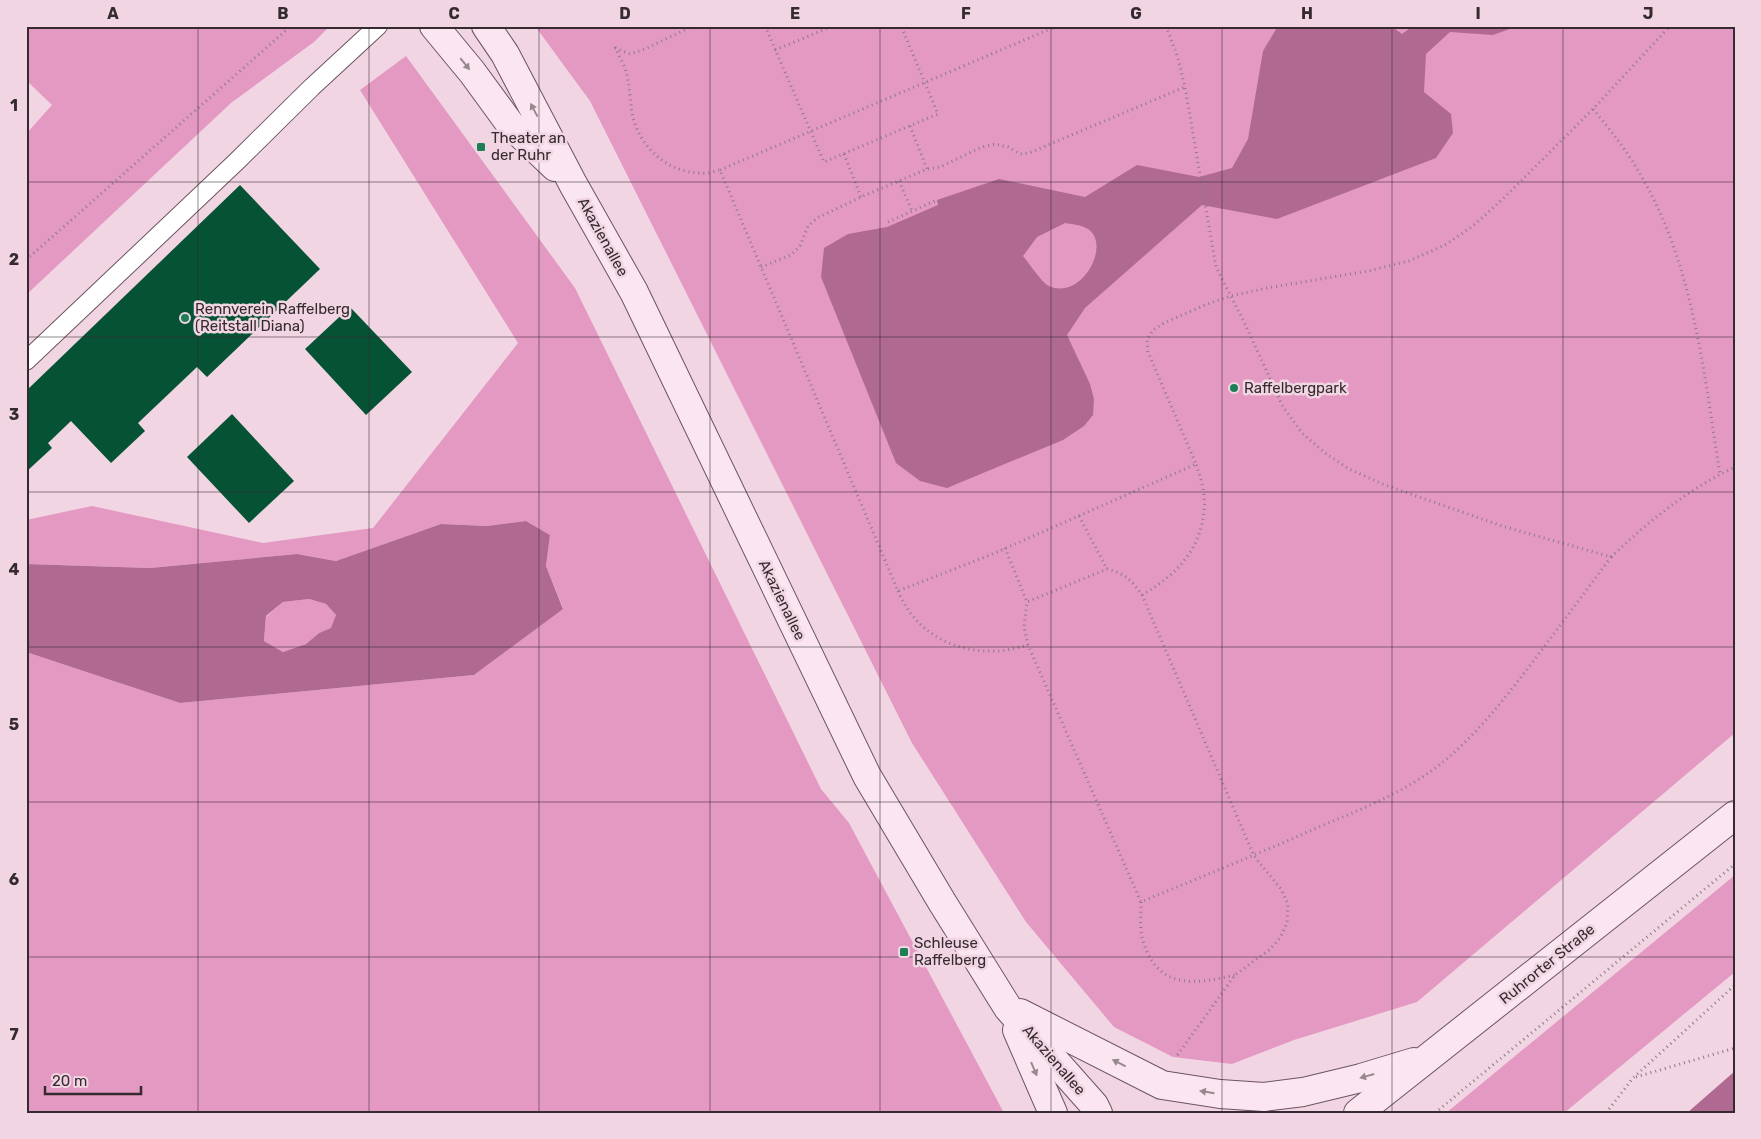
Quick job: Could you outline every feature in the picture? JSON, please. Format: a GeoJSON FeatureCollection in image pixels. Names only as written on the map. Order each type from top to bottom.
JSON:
{"type":"FeatureCollection","features":[{"type":"Feature","properties":{"kind":"main road","name":"Akazienallee"},"geometry":{"type":"LineString","coordinates":[[434,26],[472,72],[510,124],[573,184]]}},
{"type":"Feature","properties":{"kind":"main road","name":"Akazienallee"},"geometry":{"type":"LineString","coordinates":[[486,26],[505,54],[573,184],[634,292],[867,776],[1008,1008],[1053,1113]]}},
{"type":"Feature","properties":{"kind":"main road","name":"Ruhrorter Straße"},"geometry":{"type":"LineString","coordinates":[[1358,1113],[1735,814]]}},
{"type":"Feature","properties":{"kind":"main road","name":"Akazienallee"},"geometry":{"type":"LineString","coordinates":[[1008,1008],[1094,1105],[1098,1113]]}},
{"type":"Feature","properties":{"kind":"main road"},"geometry":{"type":"LineString","coordinates":[[1008,1008],[1162,1085],[1220,1094],[1264,1097],[1303,1092],[1430,1057]]}},
{"type":"Feature","properties":{"kind":"lane"},"geometry":{"type":"LineString","coordinates":[[26,361],[378,26]]}},
{"type":"Feature","properties":{"kind":"path"},"geometry":{"type":"LineString","coordinates":[[26,260],[290,26]]}},
{"type":"Feature","properties":{"kind":"path"},"geometry":{"type":"LineString","coordinates":[[693,26],[645,49],[630,54],[614,48],[627,75],[632,114],[640,136],[649,149],[664,162],[684,171],[703,174],[720,170],[1057,26]]}},
{"type":"Feature","properties":{"kind":"path"},"geometry":{"type":"LineString","coordinates":[[765,26],[824,162],[938,114],[900,26]]}},
{"type":"Feature","properties":{"kind":"path"},"geometry":{"type":"LineString","coordinates":[[775,50],[833,26]]}},
{"type":"Feature","properties":{"kind":"path"},"geometry":{"type":"LineString","coordinates":[[1166,26],[1178,58],[1185,87],[1216,267],[1283,407],[1302,433],[1325,453],[1349,469],[1393,488],[1502,526],[1611,557]]}},
{"type":"Feature","properties":{"kind":"path"},"geometry":{"type":"LineString","coordinates":[[1142,595],[1159,585],[1176,571],[1191,552],[1200,532],[1205,510],[1203,488],[1196,464],[1148,352],[1147,340],[1153,330],[1164,322],[1231,296],[1409,261],[1446,245],[1473,226],[1505,197],[1593,110],[1670,26]]}},
{"type":"Feature","properties":{"kind":"path"},"geometry":{"type":"LineString","coordinates":[[761,267],[791,254],[800,246],[808,226],[816,218],[927,169],[940,167],[982,147],[995,144],[1008,147],[1020,154],[1030,153],[1185,87]]}},
{"type":"Feature","properties":{"kind":"path"},"geometry":{"type":"LineString","coordinates":[[1593,110],[1627,152],[1645,182],[1661,214],[1677,258],[1700,354],[1720,474]]}},
{"type":"Feature","properties":{"kind":"path"},"geometry":{"type":"LineString","coordinates":[[910,126],[927,169]]}},
{"type":"Feature","properties":{"kind":"path"},"geometry":{"type":"LineString","coordinates":[[844,154],[862,197]]}},
{"type":"Feature","properties":{"kind":"path"},"geometry":{"type":"LineString","coordinates":[[720,170],[898,591],[912,617],[929,633],[950,644],[973,649],[998,651],[1028,646]]}},
{"type":"Feature","properties":{"kind":"path"},"geometry":{"type":"LineString","coordinates":[[899,181],[912,211]]}},
{"type":"Feature","properties":{"kind":"path"},"geometry":{"type":"LineString","coordinates":[[888,222],[937,200]]}},
{"type":"Feature","properties":{"kind":"path"},"geometry":{"type":"LineString","coordinates":[[898,591],[995,554],[1196,464]]}},
{"type":"Feature","properties":{"kind":"path"},"geometry":{"type":"LineString","coordinates":[[1141,902],[1365,808],[1399,791],[1435,768],[1469,738],[1501,702],[1560,627],[1611,557],[1662,512],[1695,488],[1735,467]]}},
{"type":"Feature","properties":{"kind":"path"},"geometry":{"type":"LineString","coordinates":[[1079,516],[1107,569]]}},
{"type":"Feature","properties":{"kind":"path"},"geometry":{"type":"LineString","coordinates":[[1005,548],[1027,602],[1024,627],[1028,646],[1141,902],[1143,943],[1150,959],[1162,973],[1179,981],[1211,981],[1236,975]]}},
{"type":"Feature","properties":{"kind":"path"},"geometry":{"type":"LineString","coordinates":[[1027,602],[1107,569],[1120,573],[1132,581],[1142,595],[1254,856],[1282,890],[1288,904],[1287,923],[1280,938],[1236,975],[1176,1057],[1162,1085]]}},
{"type":"Feature","properties":{"kind":"path"},"geometry":{"type":"LineString","coordinates":[[1434,1113],[1735,864]]}},
{"type":"Feature","properties":{"kind":"path"},"geometry":{"type":"LineString","coordinates":[[1606,1113],[1632,1078],[1735,985]]}},
{"type":"Feature","properties":{"kind":"path"},"geometry":{"type":"LineString","coordinates":[[1632,1078],[1735,1048]]}},
{"type":"Feature","properties":{"kind":"shaded area"},"geometry":{"type":"Polygon","coordinates":[[[26,26],[330,26],[314,42],[231,103],[26,295],[26,134],[52,105],[26,80],[26,26]]]}},
{"type":"Feature","properties":{"kind":"shaded area","name":"Raffelbergpark"},"geometry":{"type":"Polygon","coordinates":[[[535,26],[1735,26],[1735,733],[1417,1002],[1294,1040],[1232,1064],[1173,1057],[1114,1027],[1026,922],[912,743],[590,101],[535,26]]]}},
{"type":"Feature","properties":{"kind":"shaded area"},"geometry":{"type":"Polygon","coordinates":[[[1278,26],[1391,26],[1402,34],[1413,26],[1518,26],[1493,35],[1450,32],[1426,54],[1424,92],[1451,114],[1453,133],[1436,158],[1277,219],[1202,205],[1085,308],[1067,335],[1090,384],[1094,399],[1093,415],[1084,426],[1063,440],[947,488],[920,481],[896,463],[821,277],[824,248],[848,234],[887,227],[938,205],[937,200],[999,179],[1085,197],[1137,165],[1199,177],[1232,168],[1248,139],[1263,51],[1278,26]],[[1065,223],[1037,237],[1023,256],[1046,284],[1061,289],[1072,286],[1082,279],[1090,269],[1097,247],[1095,237],[1088,229],[1065,223]]]}},
{"type":"Feature","properties":{"kind":"shaded area"},"geometry":{"type":"Polygon","coordinates":[[[406,56],[575,288],[821,789],[849,823],[1004,1113],[26,1113],[26,652],[180,703],[474,675],[563,608],[546,566],[550,535],[526,521],[487,526],[441,524],[336,561],[297,554],[150,568],[26,564],[26,520],[92,506],[263,543],[373,528],[518,343],[360,90],[406,56]]]}},
{"type":"Feature","properties":{"kind":"shaded area"},"geometry":{"type":"Polygon","coordinates":[[[526,521],[550,535],[546,566],[563,609],[474,675],[180,703],[26,652],[26,564],[150,568],[297,554],[336,561],[441,524],[487,526],[526,521]],[[309,599],[283,602],[266,616],[264,641],[283,652],[306,644],[319,633],[331,628],[336,615],[326,604],[309,599]]]}},
{"type":"Feature","properties":{"kind":"shaded area"},"geometry":{"type":"Polygon","coordinates":[[[309,599],[326,604],[336,615],[332,628],[319,633],[306,644],[283,652],[264,641],[266,617],[283,602],[309,599]]]}},
{"type":"Feature","properties":{"kind":"shaded area"},"geometry":{"type":"Polygon","coordinates":[[[1735,875],[1735,972],[1564,1113],[1446,1113],[1735,875]]]}},
{"type":"Feature","properties":{"kind":"shaded area"},"geometry":{"type":"Polygon","coordinates":[[[1735,1071],[1735,1113],[1687,1113],[1735,1071]]]}},
{"type":"Feature","properties":{"kind":"building","name":"Rennverein Raffelberg (Reitstall Diana)"},"geometry":{"type":"Polygon","coordinates":[[[240,185],[320,269],[207,377],[197,367],[138,423],[145,431],[111,463],[71,421],[48,443],[52,448],[26,472],[26,391],[240,185]]]}},
{"type":"Feature","properties":{"kind":"building"},"geometry":{"type":"Polygon","coordinates":[[[350,307],[412,372],[366,415],[305,349],[350,307]]]}},
{"type":"Feature","properties":{"kind":"building"},"geometry":{"type":"Polygon","coordinates":[[[232,414],[294,481],[249,523],[187,457],[232,414]]]}},
{"type":"Feature","properties":{"kind":"place","name":"Theater an der Ruhr"},"geometry":{"type":"Point","coordinates":[481,147]}},
{"type":"Feature","properties":{"kind":"place","name":"Rennverein Raffelberg (Reitstall Diana)"},"geometry":{"type":"Point","coordinates":[185,318]}},
{"type":"Feature","properties":{"kind":"place","name":"Raffelbergpark"},"geometry":{"type":"Point","coordinates":[1234,388]}},
{"type":"Feature","properties":{"kind":"place","name":"Schleuse Raffelberg"},"geometry":{"type":"Point","coordinates":[904,952]}}]}
